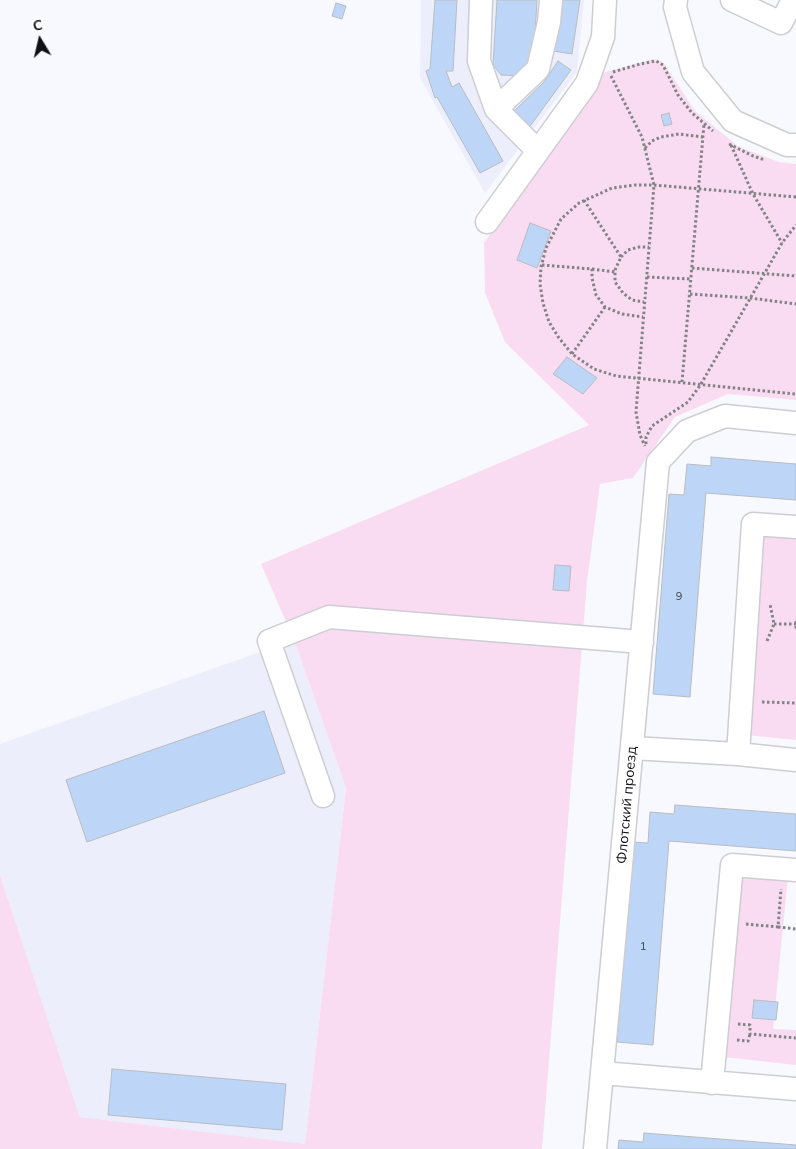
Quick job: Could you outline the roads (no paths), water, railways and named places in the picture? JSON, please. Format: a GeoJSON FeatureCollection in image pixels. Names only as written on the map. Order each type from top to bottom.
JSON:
{"type":"FeatureCollection","features":[{"type":"Feature","properties":{"kind":"street"},"geometry":{"type":"LineString","coordinates":[[481,0],[479,61],[496,109],[538,151]]}},
{"type":"Feature","properties":{"kind":"street"},"geometry":{"type":"LineString","coordinates":[[496,109],[538,69],[549,22],[551,0]]}},
{"type":"Feature","properties":{"kind":"street"},"geometry":{"type":"LineString","coordinates":[[487,222],[587,83],[603,37],[605,0]]}},
{"type":"Feature","properties":{"kind":"street"},"geometry":{"type":"LineString","coordinates":[[732,0],[782,22],[793,3]]}},
{"type":"Feature","properties":{"kind":"street"},"geometry":{"type":"LineString","coordinates":[[676,4],[693,72],[733,121],[787,145],[796,145]]}},
{"type":"Feature","properties":{"kind":"street","name":"Флотский проезд"},"geometry":{"type":"LineString","coordinates":[[595,1149],[642,642],[652,454],[687,431],[725,416],[796,423]]}},
{"type":"Feature","properties":{"kind":"street"},"geometry":{"type":"LineString","coordinates":[[738,754],[753,524],[796,528]]}},
{"type":"Feature","properties":{"kind":"street"},"geometry":{"type":"LineString","coordinates":[[323,796],[269,642],[329,617],[642,642]]}},
{"type":"Feature","properties":{"kind":"street"},"geometry":{"type":"LineString","coordinates":[[632,748],[738,754],[796,760]]}},
{"type":"Feature","properties":{"kind":"street"},"geometry":{"type":"LineString","coordinates":[[712,1083],[732,865],[789,869]]}},
{"type":"Feature","properties":{"kind":"street"},"geometry":{"type":"LineString","coordinates":[[602,1074],[796,1089]]}}]}
